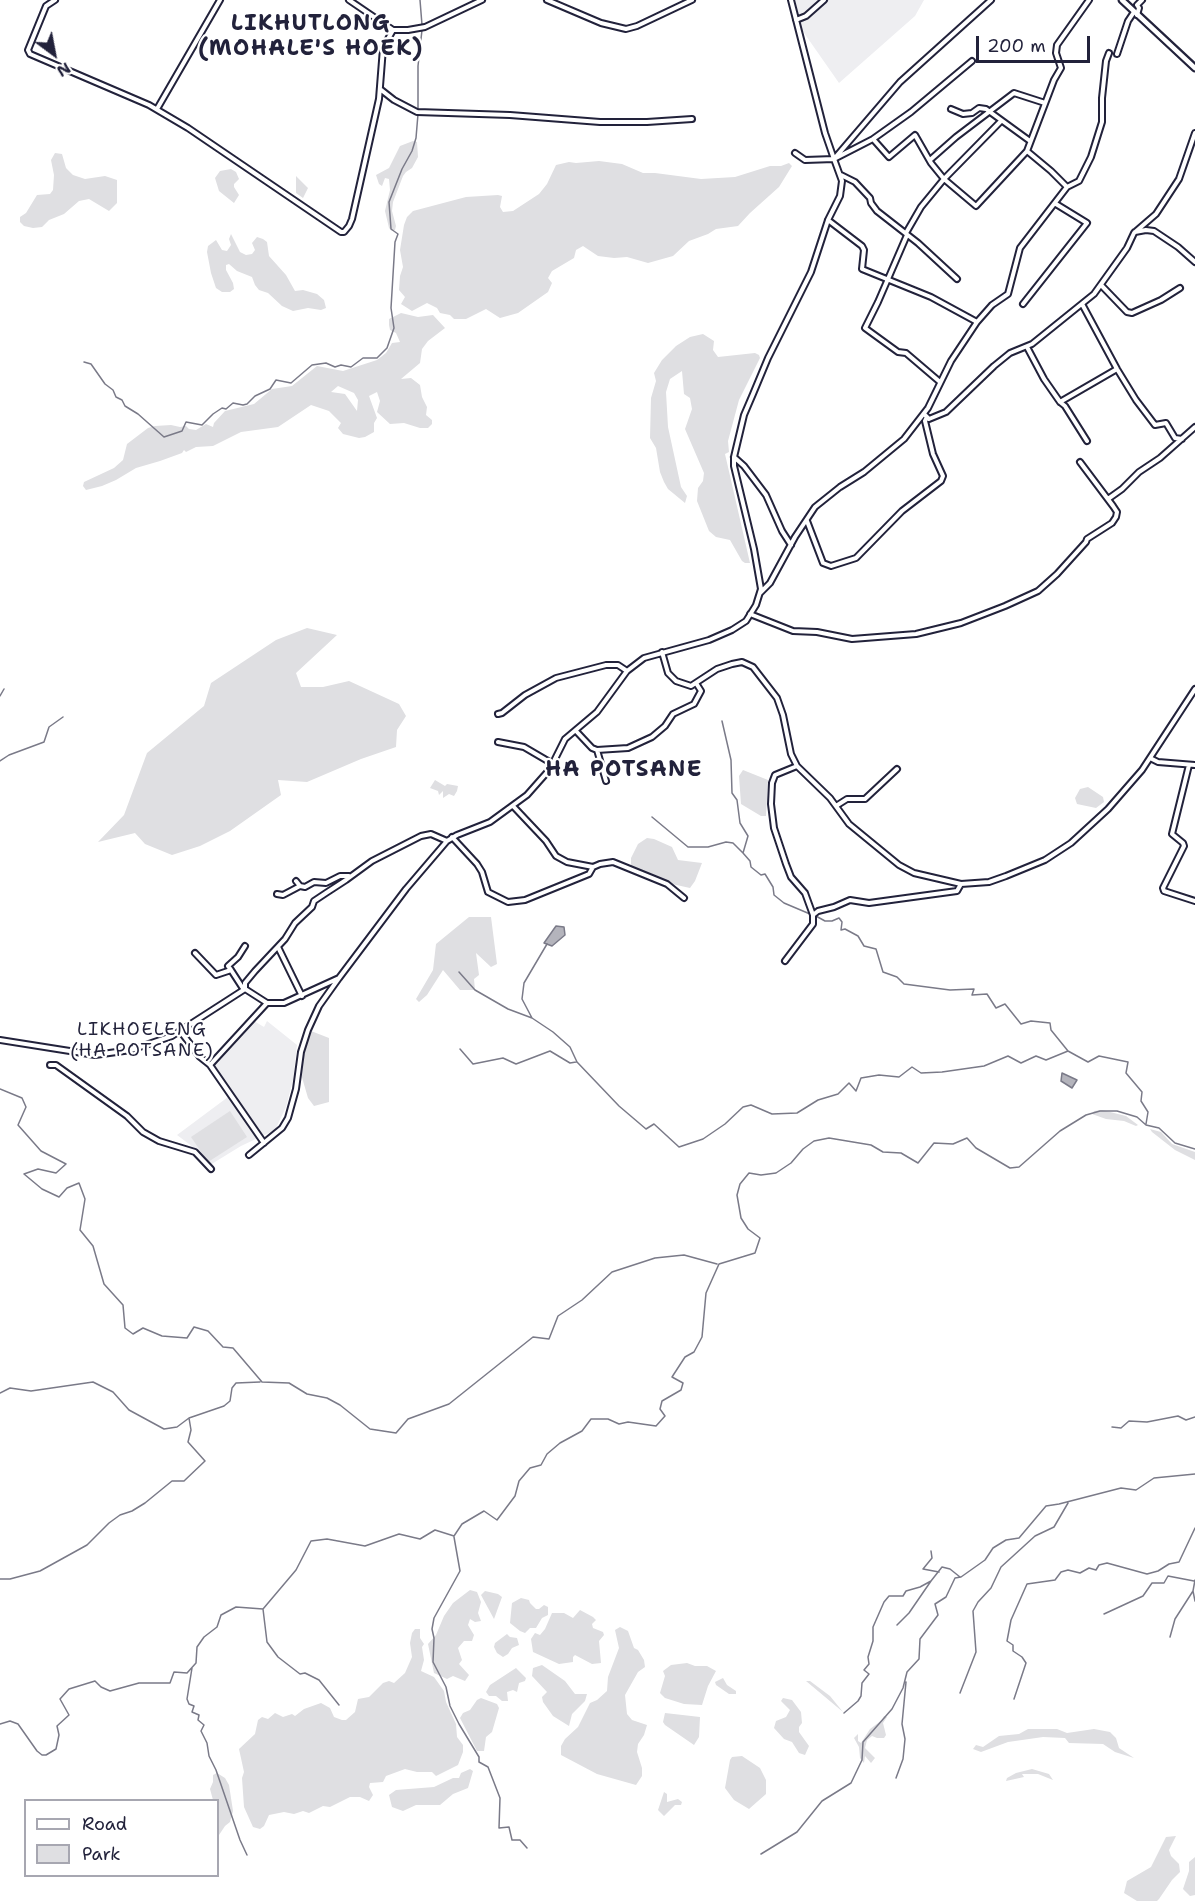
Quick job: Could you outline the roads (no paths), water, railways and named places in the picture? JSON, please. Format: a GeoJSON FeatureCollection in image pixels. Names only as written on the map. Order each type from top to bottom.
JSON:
{"type":"FeatureCollection","features":[{"type":"Feature","properties":{"kind":"main road"},"geometry":{"type":"LineString","coordinates":[[1122,0],[1195,68]]}},
{"type":"Feature","properties":{"kind":"street"},"geometry":{"type":"LineString","coordinates":[[55,0],[46,6],[28,50],[30,54],[157,109],[341,232],[344,232],[352,219],[380,88],[383,48],[393,30]]}},
{"type":"Feature","properties":{"kind":"street"},"geometry":{"type":"LineString","coordinates":[[349,0],[393,30],[425,27],[482,0]]}},
{"type":"Feature","properties":{"kind":"street"},"geometry":{"type":"LineString","coordinates":[[546,0],[601,22],[626,29],[692,0]]}},
{"type":"Feature","properties":{"kind":"street"},"geometry":{"type":"LineString","coordinates":[[760,594],[754,549],[736,477],[734,457],[748,405],[768,358],[811,272],[828,220],[840,196],[842,181],[825,133],[791,0]]}},
{"type":"Feature","properties":{"kind":"street"},"geometry":{"type":"LineString","coordinates":[[796,21],[806,16],[824,0]]}},
{"type":"Feature","properties":{"kind":"street"},"geometry":{"type":"LineString","coordinates":[[834,159],[900,82],[991,0]]}},
{"type":"Feature","properties":{"kind":"street"},"geometry":{"type":"LineString","coordinates":[[873,139],[889,157],[915,135],[944,178],[976,206],[1027,151],[1062,68],[1056,53],[1057,45],[1089,0]]}},
{"type":"Feature","properties":{"kind":"street"},"geometry":{"type":"LineString","coordinates":[[1117,54],[1128,21],[1139,8],[1137,5],[1142,0]]}},
{"type":"Feature","properties":{"kind":"street"},"geometry":{"type":"LineString","coordinates":[[157,109],[217,1]]}},
{"type":"Feature","properties":{"kind":"street"},"geometry":{"type":"LineString","coordinates":[[807,520],[823,563],[831,566],[844,563],[856,558],[902,511],[941,481],[943,476],[933,454],[925,421],[926,416],[940,382],[962,344],[992,305],[1008,294],[1020,248],[1056,204],[1066,187],[1078,181],[1091,157],[1102,122],[1102,98],[1109,53]]}},
{"type":"Feature","properties":{"kind":"street"},"geometry":{"type":"LineString","coordinates":[[795,153],[805,159],[834,159],[873,139],[972,61]]}},
{"type":"Feature","properties":{"kind":"street"},"geometry":{"type":"LineString","coordinates":[[380,88],[394,100],[417,112],[600,122],[692,119]]}},
{"type":"Feature","properties":{"kind":"street"},"geometry":{"type":"LineString","coordinates":[[930,160],[1014,93],[1046,103]]}},
{"type":"Feature","properties":{"kind":"street"},"geometry":{"type":"LineString","coordinates":[[951,109],[963,114],[972,113],[979,108],[990,112],[1030,141]]}},
{"type":"Feature","properties":{"kind":"street"},"geometry":{"type":"LineString","coordinates":[[940,382],[906,353],[898,352],[865,328],[906,234],[921,207],[944,178],[1001,121]]}},
{"type":"Feature","properties":{"kind":"street"},"geometry":{"type":"LineString","coordinates":[[926,416],[929,419],[946,412],[994,366],[1010,353],[1027,347],[1082,304],[1101,285],[1127,248],[1134,233],[1156,214],[1179,179],[1195,133]]}},
{"type":"Feature","properties":{"kind":"street"},"geometry":{"type":"LineString","coordinates":[[1027,151],[1066,187]]}},
{"type":"Feature","properties":{"kind":"street"},"geometry":{"type":"LineString","coordinates":[[841,174],[855,182],[870,198],[877,211],[957,279]]}},
{"type":"Feature","properties":{"kind":"street"},"geometry":{"type":"LineString","coordinates":[[1023,304],[1087,223],[1056,204]]}},
{"type":"Feature","properties":{"kind":"street"},"geometry":{"type":"LineString","coordinates":[[828,220],[862,246],[864,250],[862,269],[931,297],[977,322]]}},
{"type":"Feature","properties":{"kind":"street"},"geometry":{"type":"LineString","coordinates":[[1134,233],[1154,231],[1195,262]]}},
{"type":"Feature","properties":{"kind":"street"},"geometry":{"type":"LineString","coordinates":[[1101,285],[1127,312],[1132,313],[1161,300],[1180,288]]}},
{"type":"Feature","properties":{"kind":"street"},"geometry":{"type":"LineString","coordinates":[[1082,304],[1136,400],[1155,425],[1166,423],[1175,438],[1182,439]]}},
{"type":"Feature","properties":{"kind":"street"},"geometry":{"type":"LineString","coordinates":[[1027,347],[1036,366],[1087,441]]}},
{"type":"Feature","properties":{"kind":"street"},"geometry":{"type":"LineString","coordinates":[[1060,402],[1117,369]]}},
{"type":"Feature","properties":{"kind":"street"},"geometry":{"type":"LineString","coordinates":[[249,1155],[282,1128],[288,1118],[296,1089],[301,1052],[319,1006],[406,889],[447,841],[490,822],[527,795],[553,764],[565,739],[597,712],[627,671],[644,658],[709,640],[746,621],[760,594],[770,583],[815,507],[864,472],[904,439],[926,416]]}},
{"type":"Feature","properties":{"kind":"street"},"geometry":{"type":"LineString","coordinates":[[1108,499],[1195,427]]}},
{"type":"Feature","properties":{"kind":"street"},"geometry":{"type":"LineString","coordinates":[[734,457],[744,466],[766,495],[791,545]]}},
{"type":"Feature","properties":{"kind":"street"},"geometry":{"type":"LineString","coordinates":[[750,614],[793,631],[817,632],[852,639],[916,634],[961,623],[1038,591],[1057,574],[1087,539],[1118,515],[1080,462]]}},
{"type":"Feature","properties":{"kind":"street"},"geometry":{"type":"LineString","coordinates":[[662,652],[668,673],[676,681],[691,686],[717,669],[732,664],[742,662],[753,668],[777,698],[791,754],[797,766],[817,784],[849,824],[899,865],[914,873],[961,884],[989,882],[1045,860],[1059,852],[1108,809],[1150,758],[1195,689]]}},
{"type":"Feature","properties":{"kind":"street"},"geometry":{"type":"LineString","coordinates":[[498,714],[502,714],[525,694],[556,678],[606,665],[618,665],[627,671]]}},
{"type":"Feature","properties":{"kind":"street"},"geometry":{"type":"LineString","coordinates":[[576,731],[592,748],[597,750],[628,748],[652,737],[674,714],[694,704],[701,691],[696,683]]}},
{"type":"Feature","properties":{"kind":"street"},"geometry":{"type":"LineString","coordinates":[[498,742],[524,747],[553,764]]}},
{"type":"Feature","properties":{"kind":"street"},"geometry":{"type":"LineString","coordinates":[[597,750],[606,781]]}},
{"type":"Feature","properties":{"kind":"street"},"geometry":{"type":"LineString","coordinates":[[1150,758],[1158,762],[1195,765]]}},
{"type":"Feature","properties":{"kind":"street"},"geometry":{"type":"LineString","coordinates":[[1189,765],[1172,834],[1184,846],[1163,888],[1164,891],[1195,902]]}},
{"type":"Feature","properties":{"kind":"street"},"geometry":{"type":"LineString","coordinates":[[785,962],[813,924],[813,915],[805,893],[791,877],[786,864],[774,828],[771,804],[772,783],[775,775],[797,766]]}},
{"type":"Feature","properties":{"kind":"street"},"geometry":{"type":"LineString","coordinates":[[836,806],[847,800],[865,798],[897,769]]}},
{"type":"Feature","properties":{"kind":"street"},"geometry":{"type":"LineString","coordinates":[[513,806],[546,841],[556,856],[567,862],[593,867],[613,862],[667,885],[684,898]]}},
{"type":"Feature","properties":{"kind":"street"},"geometry":{"type":"LineString","coordinates":[[245,989],[245,983],[278,947],[295,923],[312,907],[314,901],[380,857],[421,836],[431,834],[447,841]]}},
{"type":"Feature","properties":{"kind":"street"},"geometry":{"type":"LineString","coordinates":[[452,837],[477,864],[488,892],[508,902],[525,900],[589,874],[593,867]]}},
{"type":"Feature","properties":{"kind":"street"},"geometry":{"type":"LineString","coordinates":[[277,894],[283,894],[300,886],[310,886],[314,882],[326,883],[340,876],[350,876]]}},
{"type":"Feature","properties":{"kind":"street"},"geometry":{"type":"LineString","coordinates":[[296,881],[300,886]]}},
{"type":"Feature","properties":{"kind":"street"},"geometry":{"type":"LineString","coordinates":[[813,915],[818,910],[834,907],[850,900],[869,903],[957,891],[961,884]]}},
{"type":"Feature","properties":{"kind":"street"},"geometry":{"type":"LineString","coordinates":[[245,946],[228,966],[242,987],[267,1003],[285,1004],[339,978]]}},
{"type":"Feature","properties":{"kind":"street"},"geometry":{"type":"LineString","coordinates":[[278,947],[302,996]]}},
{"type":"Feature","properties":{"kind":"street"},"geometry":{"type":"LineString","coordinates":[[195,953],[216,975],[231,970]]}},
{"type":"Feature","properties":{"kind":"street"},"geometry":{"type":"LineString","coordinates":[[0,1040],[95,1055],[131,1050],[181,1032],[245,989]]}},
{"type":"Feature","properties":{"kind":"street"},"geometry":{"type":"LineString","coordinates":[[210,1065],[267,1003]]}},
{"type":"Feature","properties":{"kind":"street"},"geometry":{"type":"LineString","coordinates":[[181,1032],[200,1057],[210,1065],[264,1143]]}},
{"type":"Feature","properties":{"kind":"street"},"geometry":{"type":"LineString","coordinates":[[50,1065],[56,1065],[127,1116],[143,1132],[159,1141],[195,1152],[211,1169]]}},
{"type":"Feature","properties":{"kind":"waterway"},"geometry":{"type":"LineString","coordinates":[[420,0],[422,25]]}},
{"type":"Feature","properties":{"kind":"waterway"},"geometry":{"type":"LineString","coordinates":[[418,110],[418,66],[422,30]]}},
{"type":"Feature","properties":{"kind":"waterway"},"geometry":{"type":"LineString","coordinates":[[84,362],[91,364],[125,406],[138,414],[164,437],[182,431],[186,422],[202,425],[213,414],[222,408],[226,409],[233,403],[247,404],[255,396],[270,389],[276,380],[291,383],[312,365],[326,363],[335,367],[341,365],[351,367],[363,358],[377,358],[387,348],[394,328],[391,308],[395,242],[398,234],[391,229],[389,202],[412,151],[416,138],[418,114]]}},
{"type":"Feature","properties":{"kind":"waterway"},"geometry":{"type":"LineString","coordinates":[[0,696],[4,689]]}},
{"type":"Feature","properties":{"kind":"waterway"},"geometry":{"type":"LineString","coordinates":[[0,761],[9,755],[44,742],[49,727],[63,717]]}},
{"type":"Feature","properties":{"kind":"waterway"},"geometry":{"type":"LineString","coordinates":[[722,721],[731,760],[732,793],[737,800],[740,823],[748,836],[743,853],[750,861],[751,867],[761,875],[765,874],[773,887],[774,895],[784,903],[810,914]]}},
{"type":"Feature","properties":{"kind":"waterway"},"geometry":{"type":"LineString","coordinates":[[652,817],[688,847],[708,847],[726,842],[733,843],[743,853]]}},
{"type":"Feature","properties":{"kind":"waterway"},"geometry":{"type":"LineString","coordinates":[[814,915],[825,921],[839,918],[842,922],[841,930],[845,929],[858,936],[864,946],[876,949],[883,972],[897,977],[904,984],[950,990],[974,989],[972,995],[987,994],[996,1008],[1005,1004],[1021,1024],[1031,1021],[1050,1023],[1051,1030],[1068,1051],[1088,1062],[1099,1056],[1128,1062],[1126,1073],[1142,1092],[1141,1101],[1148,1112],[1146,1124]]}},
{"type":"Feature","properties":{"kind":"waterway"},"geometry":{"type":"LineString","coordinates":[[532,1018],[522,999],[524,983],[547,944]]}},
{"type":"Feature","properties":{"kind":"waterway"},"geometry":{"type":"LineString","coordinates":[[459,972],[475,990],[508,1009],[532,1018],[553,1032],[570,1047],[577,1062],[619,1106],[646,1129],[654,1124],[679,1147],[703,1139],[725,1124],[743,1107],[751,1105],[772,1114],[797,1113],[818,1100],[838,1094],[849,1083],[856,1091],[861,1078],[879,1075],[899,1077],[912,1067],[921,1073],[984,1066],[1008,1056],[1021,1063],[1036,1056],[1046,1060],[1068,1051]]}},
{"type":"Feature","properties":{"kind":"waterway"},"geometry":{"type":"LineString","coordinates":[[460,1049],[473,1064],[503,1058],[516,1064],[550,1051],[570,1063],[576,1062]]}},
{"type":"Feature","properties":{"kind":"waterway"},"geometry":{"type":"LineString","coordinates":[[0,1089],[22,1098],[26,1107],[18,1125],[41,1151],[66,1164],[56,1173],[38,1169],[24,1174],[42,1189],[59,1197],[67,1188],[79,1183],[85,1199],[80,1230],[93,1246],[104,1284],[123,1305],[125,1328],[133,1334],[143,1328],[162,1336],[187,1338],[194,1327],[208,1331],[223,1347],[233,1348],[262,1382],[289,1383],[307,1394],[327,1398],[340,1405],[370,1429],[396,1433],[408,1419],[449,1404],[533,1337],[549,1339],[558,1316],[582,1300],[612,1272],[655,1258],[684,1255],[717,1264]]}},
{"type":"Feature","properties":{"kind":"waterway"},"geometry":{"type":"LineString","coordinates":[[0,1724],[10,1721],[18,1724],[37,1751],[46,1755],[56,1749],[59,1735],[57,1726],[69,1715],[60,1699],[69,1689],[95,1681],[110,1691],[139,1683],[170,1683],[174,1672],[187,1673],[196,1663],[197,1647],[204,1637],[217,1627],[221,1615],[236,1607],[263,1609],[296,1570],[311,1541],[327,1539],[365,1546],[399,1534],[420,1539],[435,1530],[454,1536],[462,1524],[484,1511],[497,1520],[515,1496],[519,1481],[530,1468],[541,1465],[547,1454],[560,1443],[582,1431],[591,1419],[608,1419],[619,1424],[628,1422],[656,1426],[665,1416],[660,1409],[662,1401],[681,1390],[683,1383],[672,1377],[685,1357],[694,1352],[702,1337],[706,1293],[719,1264],[755,1253],[760,1238],[748,1229],[741,1218],[737,1195],[740,1184],[749,1173],[761,1175],[776,1173],[791,1163],[803,1149],[814,1141],[829,1138],[871,1145],[883,1152],[901,1153],[918,1163],[934,1143],[953,1144],[967,1138],[976,1148],[1010,1168],[1019,1167],[1060,1131],[1086,1115],[1100,1111],[1117,1111],[1137,1117],[1146,1125],[1159,1128],[1175,1143],[1195,1149]]}},
{"type":"Feature","properties":{"kind":"waterway"},"geometry":{"type":"LineString","coordinates":[[0,1393],[10,1388],[31,1391],[93,1382],[113,1392],[129,1410],[164,1429],[177,1427],[189,1418],[224,1406],[230,1401],[232,1388],[236,1383],[260,1382]]}},
{"type":"Feature","properties":{"kind":"waterway"},"geometry":{"type":"LineString","coordinates":[[1112,1427],[1121,1428],[1129,1421],[1147,1422],[1178,1416],[1186,1420],[1195,1417]]}},
{"type":"Feature","properties":{"kind":"waterway"},"geometry":{"type":"LineString","coordinates":[[0,1579],[10,1579],[40,1571],[87,1545],[109,1523],[145,1503],[172,1481],[184,1481],[205,1461],[188,1442],[191,1430],[189,1418]]}},
{"type":"Feature","properties":{"kind":"waterway"},"geometry":{"type":"LineString","coordinates":[[761,1854],[797,1832],[822,1801],[851,1783],[862,1760],[863,1742],[892,1709],[903,1688],[907,1672],[919,1659],[920,1639],[938,1615],[935,1604],[946,1597],[955,1578],[961,1577],[985,1560],[993,1548],[1006,1540],[1019,1538],[1046,1506],[1121,1488],[1136,1490],[1154,1478],[1195,1474]]}},
{"type":"Feature","properties":{"kind":"waterway"},"geometry":{"type":"LineString","coordinates":[[960,1693],[976,1652],[973,1611],[978,1602],[991,1588],[1001,1567],[1035,1536],[1054,1527],[1068,1503]]}},
{"type":"Feature","properties":{"kind":"waterway"},"geometry":{"type":"LineString","coordinates":[[1014,1699],[1026,1663],[1013,1651],[1013,1645],[1007,1641],[1011,1620],[1027,1584],[1055,1580],[1061,1572],[1068,1570],[1080,1573],[1089,1568],[1096,1570],[1099,1565],[1107,1563],[1147,1574],[1158,1571],[1169,1564],[1179,1562],[1195,1528]]}},
{"type":"Feature","properties":{"kind":"waterway"},"geometry":{"type":"LineString","coordinates":[[454,1537],[460,1571],[434,1618],[433,1662],[446,1687],[450,1706],[459,1724],[479,1757],[479,1762],[488,1767],[500,1798],[499,1828],[509,1827],[512,1840],[520,1840],[527,1848]]}},
{"type":"Feature","properties":{"kind":"waterway"},"geometry":{"type":"LineString","coordinates":[[931,1551],[932,1558],[923,1569],[939,1572]]}},
{"type":"Feature","properties":{"kind":"waterway"},"geometry":{"type":"LineString","coordinates":[[844,1713],[861,1696],[862,1683],[869,1674],[864,1670],[869,1664],[873,1627],[889,1596],[903,1596],[906,1591],[931,1581],[942,1567],[950,1569],[960,1577]]}},
{"type":"Feature","properties":{"kind":"waterway"},"geometry":{"type":"LineString","coordinates":[[1104,1614],[1143,1596],[1152,1583],[1164,1583],[1168,1576],[1194,1581]]}},
{"type":"Feature","properties":{"kind":"waterway"},"geometry":{"type":"LineString","coordinates":[[1195,1580],[1193,1591],[1195,1601]]}},
{"type":"Feature","properties":{"kind":"waterway"},"geometry":{"type":"LineString","coordinates":[[897,1625],[909,1613],[931,1581]]}},
{"type":"Feature","properties":{"kind":"waterway"},"geometry":{"type":"LineString","coordinates":[[1170,1637],[1175,1619],[1193,1591]]}},
{"type":"Feature","properties":{"kind":"waterway"},"geometry":{"type":"LineString","coordinates":[[263,1609],[267,1642],[278,1657],[300,1674],[305,1673],[319,1680],[339,1705]]}},
{"type":"Feature","properties":{"kind":"waterway"},"geometry":{"type":"LineString","coordinates":[[192,1668],[187,1699],[189,1704],[194,1706],[192,1712],[199,1715],[198,1720],[204,1725],[201,1731],[207,1743],[209,1756],[247,1855]]}},
{"type":"Feature","properties":{"kind":"waterway"},"geometry":{"type":"LineString","coordinates":[[896,1778],[903,1759],[905,1739],[902,1724],[906,1682]]}},
{"type":"Feature","properties":{"kind":"district","name":"LIKHUTLONG (MOHALE'S HOEK)"},"geometry":{"type":"Point","coordinates":[311,36]}},
{"type":"Feature","properties":{"kind":"district","name":"HA POTSANE"},"geometry":{"type":"Point","coordinates":[624,770]}},
{"type":"Feature","properties":{"kind":"district","name":"LIKHOELENG (HA POTSANE)"},"geometry":{"type":"Point","coordinates":[142,1040]}}]}
